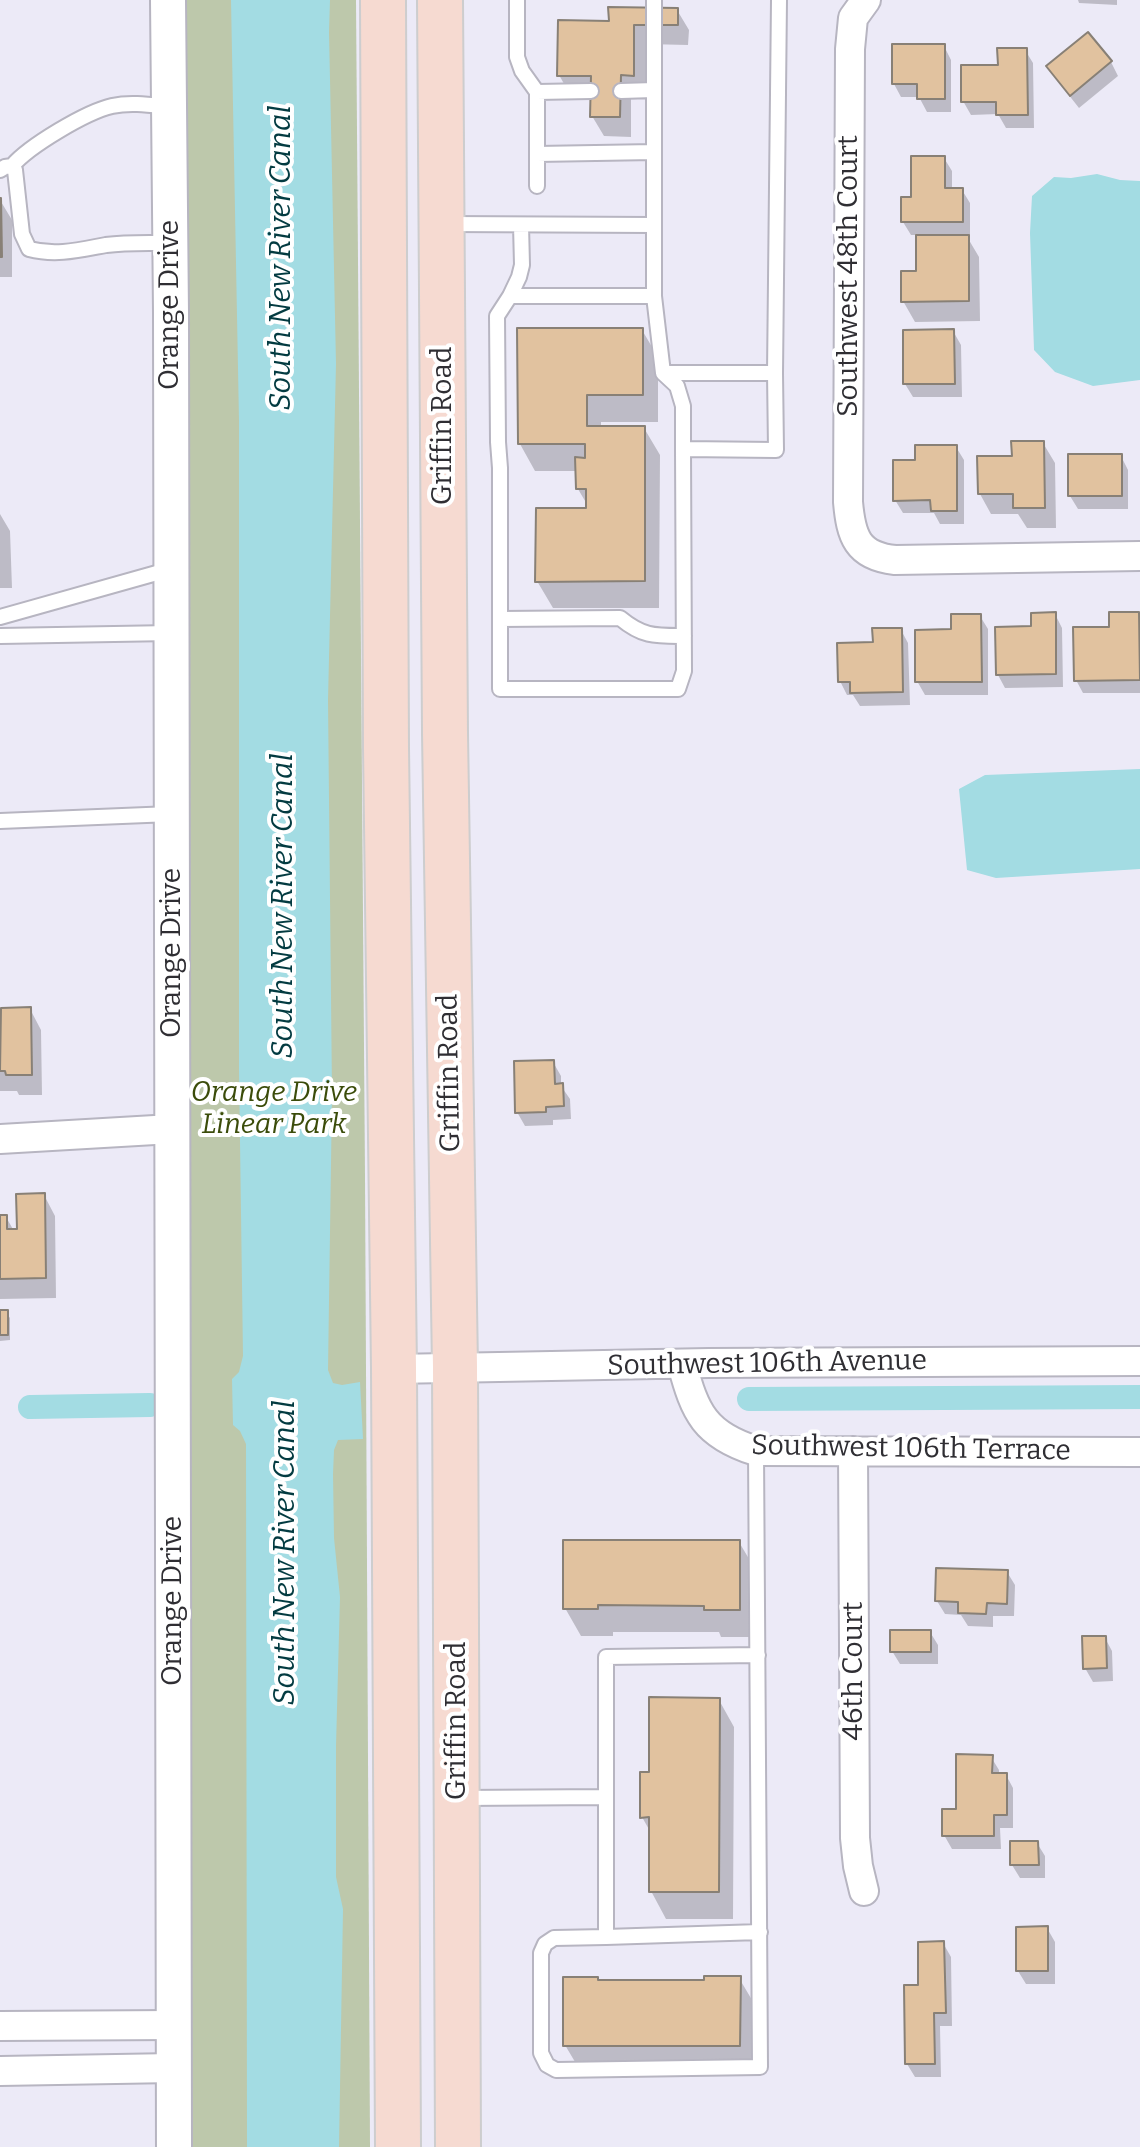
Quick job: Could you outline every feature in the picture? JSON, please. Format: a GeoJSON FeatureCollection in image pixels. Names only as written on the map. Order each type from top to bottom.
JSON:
{"type":"FeatureCollection","features":[{"type":"Feature","properties":{"kind":"main road","name":"Griffin Road"},"geometry":{"type":"LineString","coordinates":[[440,0],[444,717],[455,1367],[458,2147]]}},
{"type":"Feature","properties":{"kind":"main road","name":"Griffin Road"},"geometry":{"type":"LineString","coordinates":[[383,5],[398,2147]]}},
{"type":"Feature","properties":{"kind":"main road"},"geometry":{"type":"LineString","coordinates":[[383,5],[418,40],[441,87]]}},
{"type":"Feature","properties":{"kind":"street","name":"Orange Drive"},"geometry":{"type":"LineString","coordinates":[[168,0],[174,2147]]}},
{"type":"Feature","properties":{"kind":"street","name":"Southwest 48th Court"},"geometry":{"type":"LineString","coordinates":[[864,2],[853,18],[850,40],[848,502],[857,555],[895,560],[1140,556]]}},
{"type":"Feature","properties":{"kind":"street"},"geometry":{"type":"LineString","coordinates":[[0,1139],[172,1129]]}},
{"type":"Feature","properties":{"kind":"street","name":"Southwest 106th Avenue"},"geometry":{"type":"LineString","coordinates":[[394,1369],[1140,1361]]}},
{"type":"Feature","properties":{"kind":"street","name":"Southwest 106th Terrace"},"geometry":{"type":"LineString","coordinates":[[682,1364],[691,1396],[704,1420],[720,1436],[756,1451],[1140,1452]]}},
{"type":"Feature","properties":{"kind":"street","name":"46th Court"},"geometry":{"type":"LineString","coordinates":[[853,1451],[855,1838],[864,1891]]}},
{"type":"Feature","properties":{"kind":"street"},"geometry":{"type":"LineString","coordinates":[[0,2026],[174,2025]]}},
{"type":"Feature","properties":{"kind":"street"},"geometry":{"type":"LineString","coordinates":[[0,2071],[174,2068]]}},
{"type":"Feature","properties":{"kind":"lane"},"geometry":{"type":"LineString","coordinates":[[517,0],[517,57],[522,71],[537,92],[537,186]]}},
{"type":"Feature","properties":{"kind":"lane"},"geometry":{"type":"LineString","coordinates":[[521,225],[522,265],[519,277],[497,316],[500,689],[678,689],[684,671],[683,406],[677,386],[663,373],[654,296],[654,0]]}},
{"type":"Feature","properties":{"kind":"lane"},"geometry":{"type":"LineString","coordinates":[[683,449],[776,450],[779,0]]}},
{"type":"Feature","properties":{"kind":"lane"},"geometry":{"type":"LineString","coordinates":[[621,91],[654,90]]}},
{"type":"Feature","properties":{"kind":"lane"},"geometry":{"type":"LineString","coordinates":[[537,92],[591,91]]}},
{"type":"Feature","properties":{"kind":"lane"},"geometry":{"type":"LineString","coordinates":[[6,168],[22,154],[92,113],[128,104],[169,107]]}},
{"type":"Feature","properties":{"kind":"lane"},"geometry":{"type":"LineString","coordinates":[[537,154],[654,152]]}},
{"type":"Feature","properties":{"kind":"lane"},"geometry":{"type":"LineString","coordinates":[[6,168],[15,170],[22,234],[29,249],[57,253],[108,245],[170,243]]}},
{"type":"Feature","properties":{"kind":"lane"},"geometry":{"type":"LineString","coordinates":[[442,224],[654,225]]}},
{"type":"Feature","properties":{"kind":"lane"},"geometry":{"type":"LineString","coordinates":[[510,296],[654,296]]}},
{"type":"Feature","properties":{"kind":"lane"},"geometry":{"type":"LineString","coordinates":[[663,373],[775,373]]}},
{"type":"Feature","properties":{"kind":"lane"},"geometry":{"type":"LineString","coordinates":[[0,617],[171,569]]}},
{"type":"Feature","properties":{"kind":"lane"},"geometry":{"type":"LineString","coordinates":[[500,619],[620,618],[633,629],[651,636],[684,636]]}},
{"type":"Feature","properties":{"kind":"lane"},"geometry":{"type":"LineString","coordinates":[[0,636],[171,633]]}},
{"type":"Feature","properties":{"kind":"lane"},"geometry":{"type":"LineString","coordinates":[[0,810],[17,821]]}},
{"type":"Feature","properties":{"kind":"lane"},"geometry":{"type":"LineString","coordinates":[[0,821],[171,814]]}},
{"type":"Feature","properties":{"kind":"lane"},"geometry":{"type":"LineString","coordinates":[[756,1451],[760,1932],[760,2067],[556,2070],[547,2065],[541,2053],[541,1953],[545,1944],[554,1938],[760,1932]]}},
{"type":"Feature","properties":{"kind":"lane"},"geometry":{"type":"LineString","coordinates":[[606,1937],[606,1657],[758,1655]]}},
{"type":"Feature","properties":{"kind":"lane"},"geometry":{"type":"LineString","coordinates":[[457,1798],[606,1797]]}},
{"type":"Feature","properties":{"kind":"green space","name":"Orange Drive Linear Park"},"geometry":{"type":"Polygon","coordinates":[[[179,0],[356,0],[370,2147],[192,2147],[179,0]]]}},
{"type":"Feature","properties":{"kind":"water","name":"South New River Canal"},"geometry":{"type":"Polygon","coordinates":[[[231,0],[330,0],[336,364],[328,700],[332,1095],[328,1370],[333,1383],[360,1382],[363,1439],[338,1440],[334,1450],[333,1474],[334,1538],[340,1597],[336,1877],[343,1909],[339,2147],[247,2147],[246,1444],[233,1425],[232,1379],[239,1372],[243,1356],[239,1070],[239,421],[231,0]]]}},
{"type":"Feature","properties":{"kind":"water"},"geometry":{"type":"Polygon","coordinates":[[[1097,174],[1140,181],[1140,380],[1093,386],[1055,372],[1034,350],[1030,233],[1032,196],[1054,177],[1097,174]]]}},
{"type":"Feature","properties":{"kind":"water"},"geometry":{"type":"Polygon","coordinates":[[[1140,769],[1140,869],[996,878],[967,870],[959,789],[985,775],[1140,769]]]}},
{"type":"Feature","properties":{"kind":"building"},"geometry":{"type":"Polygon","coordinates":[[[608,7],[678,8],[678,25],[634,25],[634,76],[621,75],[620,117],[590,117],[591,76],[557,76],[558,20],[609,21],[608,7]]]}},
{"type":"Feature","properties":{"kind":"building"},"geometry":{"type":"Polygon","coordinates":[[[1088,32],[1112,61],[1070,96],[1046,66],[1088,32]]]}},
{"type":"Feature","properties":{"kind":"building"},"geometry":{"type":"Polygon","coordinates":[[[892,44],[945,44],[945,99],[917,99],[917,84],[892,84],[892,44]]]}},
{"type":"Feature","properties":{"kind":"building"},"geometry":{"type":"Polygon","coordinates":[[[997,48],[1027,48],[1028,115],[996,115],[996,102],[961,102],[961,65],[998,65],[997,48]]]}},
{"type":"Feature","properties":{"kind":"building"},"geometry":{"type":"Polygon","coordinates":[[[911,156],[945,156],[945,188],[963,188],[963,222],[901,222],[901,197],[911,197],[911,156]]]}},
{"type":"Feature","properties":{"kind":"building"},"geometry":{"type":"Polygon","coordinates":[[[1,198],[2,257],[0,257],[1,198]]]}},
{"type":"Feature","properties":{"kind":"building"},"geometry":{"type":"Polygon","coordinates":[[[916,235],[969,235],[969,301],[901,302],[901,271],[916,271],[916,235]]]}},
{"type":"Feature","properties":{"kind":"building"},"geometry":{"type":"Polygon","coordinates":[[[517,328],[643,328],[643,395],[587,395],[587,426],[645,426],[645,581],[535,582],[536,508],[586,508],[586,489],[576,489],[575,457],[585,458],[585,444],[518,444],[517,328]]]}},
{"type":"Feature","properties":{"kind":"building"},"geometry":{"type":"Polygon","coordinates":[[[954,329],[955,384],[903,384],[903,330],[954,329]]]}},
{"type":"Feature","properties":{"kind":"building"},"geometry":{"type":"Polygon","coordinates":[[[1011,441],[1044,441],[1045,508],[1013,508],[1013,494],[978,494],[977,456],[1012,456],[1011,441]]]}},
{"type":"Feature","properties":{"kind":"building"},"geometry":{"type":"Polygon","coordinates":[[[915,445],[957,445],[957,511],[931,511],[930,500],[893,501],[893,460],[915,460],[915,445]]]}},
{"type":"Feature","properties":{"kind":"building"},"geometry":{"type":"Polygon","coordinates":[[[1068,454],[1122,454],[1122,496],[1068,496],[1068,454]]]}},
{"type":"Feature","properties":{"kind":"building"},"geometry":{"type":"Polygon","coordinates":[[[1056,612],[1056,674],[996,675],[995,627],[1031,626],[1031,613],[1056,612]]]}},
{"type":"Feature","properties":{"kind":"building"},"geometry":{"type":"Polygon","coordinates":[[[1109,612],[1139,612],[1140,680],[1074,681],[1073,627],[1109,627],[1109,612]]]}},
{"type":"Feature","properties":{"kind":"building"},"geometry":{"type":"Polygon","coordinates":[[[951,614],[981,614],[982,682],[915,682],[915,630],[951,629],[951,614]]]}},
{"type":"Feature","properties":{"kind":"building"},"geometry":{"type":"Polygon","coordinates":[[[872,628],[902,628],[903,692],[850,693],[850,682],[838,682],[837,643],[873,642],[872,628]]]}},
{"type":"Feature","properties":{"kind":"building"},"geometry":{"type":"Polygon","coordinates":[[[31,1007],[32,1075],[6,1075],[5,1071],[0,1071],[1,1008],[31,1007]]]}},
{"type":"Feature","properties":{"kind":"building"},"geometry":{"type":"Polygon","coordinates":[[[554,1060],[555,1084],[563,1083],[564,1106],[546,1107],[546,1112],[515,1113],[514,1061],[554,1060]]]}},
{"type":"Feature","properties":{"kind":"building"},"geometry":{"type":"Polygon","coordinates":[[[45,1193],[46,1278],[0,1279],[0,1215],[7,1215],[7,1229],[17,1229],[16,1194],[45,1193]]]}},
{"type":"Feature","properties":{"kind":"building"},"geometry":{"type":"Polygon","coordinates":[[[0,1310],[8,1310],[8,1335],[0,1335],[0,1310]]]}},
{"type":"Feature","properties":{"kind":"building"},"geometry":{"type":"Polygon","coordinates":[[[563,1540],[740,1540],[740,1610],[704,1610],[704,1606],[598,1605],[598,1609],[563,1609],[563,1540]]]}},
{"type":"Feature","properties":{"kind":"building"},"geometry":{"type":"Polygon","coordinates":[[[936,1568],[1008,1570],[1007,1604],[987,1603],[986,1614],[958,1613],[958,1602],[935,1601],[936,1568]]]}},
{"type":"Feature","properties":{"kind":"building"},"geometry":{"type":"Polygon","coordinates":[[[890,1630],[931,1630],[931,1652],[890,1652],[890,1630]]]}},
{"type":"Feature","properties":{"kind":"building"},"geometry":{"type":"Polygon","coordinates":[[[1082,1636],[1106,1636],[1107,1668],[1083,1669],[1082,1636]]]}},
{"type":"Feature","properties":{"kind":"building"},"geometry":{"type":"Polygon","coordinates":[[[649,1697],[720,1698],[719,1892],[649,1892],[649,1817],[640,1818],[640,1772],[649,1772],[649,1697]]]}},
{"type":"Feature","properties":{"kind":"building"},"geometry":{"type":"Polygon","coordinates":[[[956,1754],[993,1755],[992,1773],[1007,1773],[1007,1815],[994,1815],[994,1836],[942,1836],[942,1809],[956,1809],[956,1754]]]}},
{"type":"Feature","properties":{"kind":"building"},"geometry":{"type":"Polygon","coordinates":[[[1010,1841],[1038,1841],[1039,1865],[1010,1865],[1010,1841]]]}},
{"type":"Feature","properties":{"kind":"building"},"geometry":{"type":"Polygon","coordinates":[[[1048,1926],[1048,1971],[1016,1971],[1016,1927],[1048,1926]]]}},
{"type":"Feature","properties":{"kind":"building"},"geometry":{"type":"Polygon","coordinates":[[[944,1941],[946,2013],[934,2013],[935,2064],[905,2064],[904,1985],[918,1985],[918,1942],[944,1941]]]}},
{"type":"Feature","properties":{"kind":"building"},"geometry":{"type":"Polygon","coordinates":[[[704,1976],[741,1976],[740,2046],[563,2046],[563,1977],[704,1980],[704,1976]]]}},
{"type":"Feature","properties":{"kind":"waterway"},"geometry":{"type":"LineString","coordinates":[[749,1399],[1140,1397]]}},
{"type":"Feature","properties":{"kind":"waterway"},"geometry":{"type":"LineString","coordinates":[[30,1407],[150,1405]]}}]}
